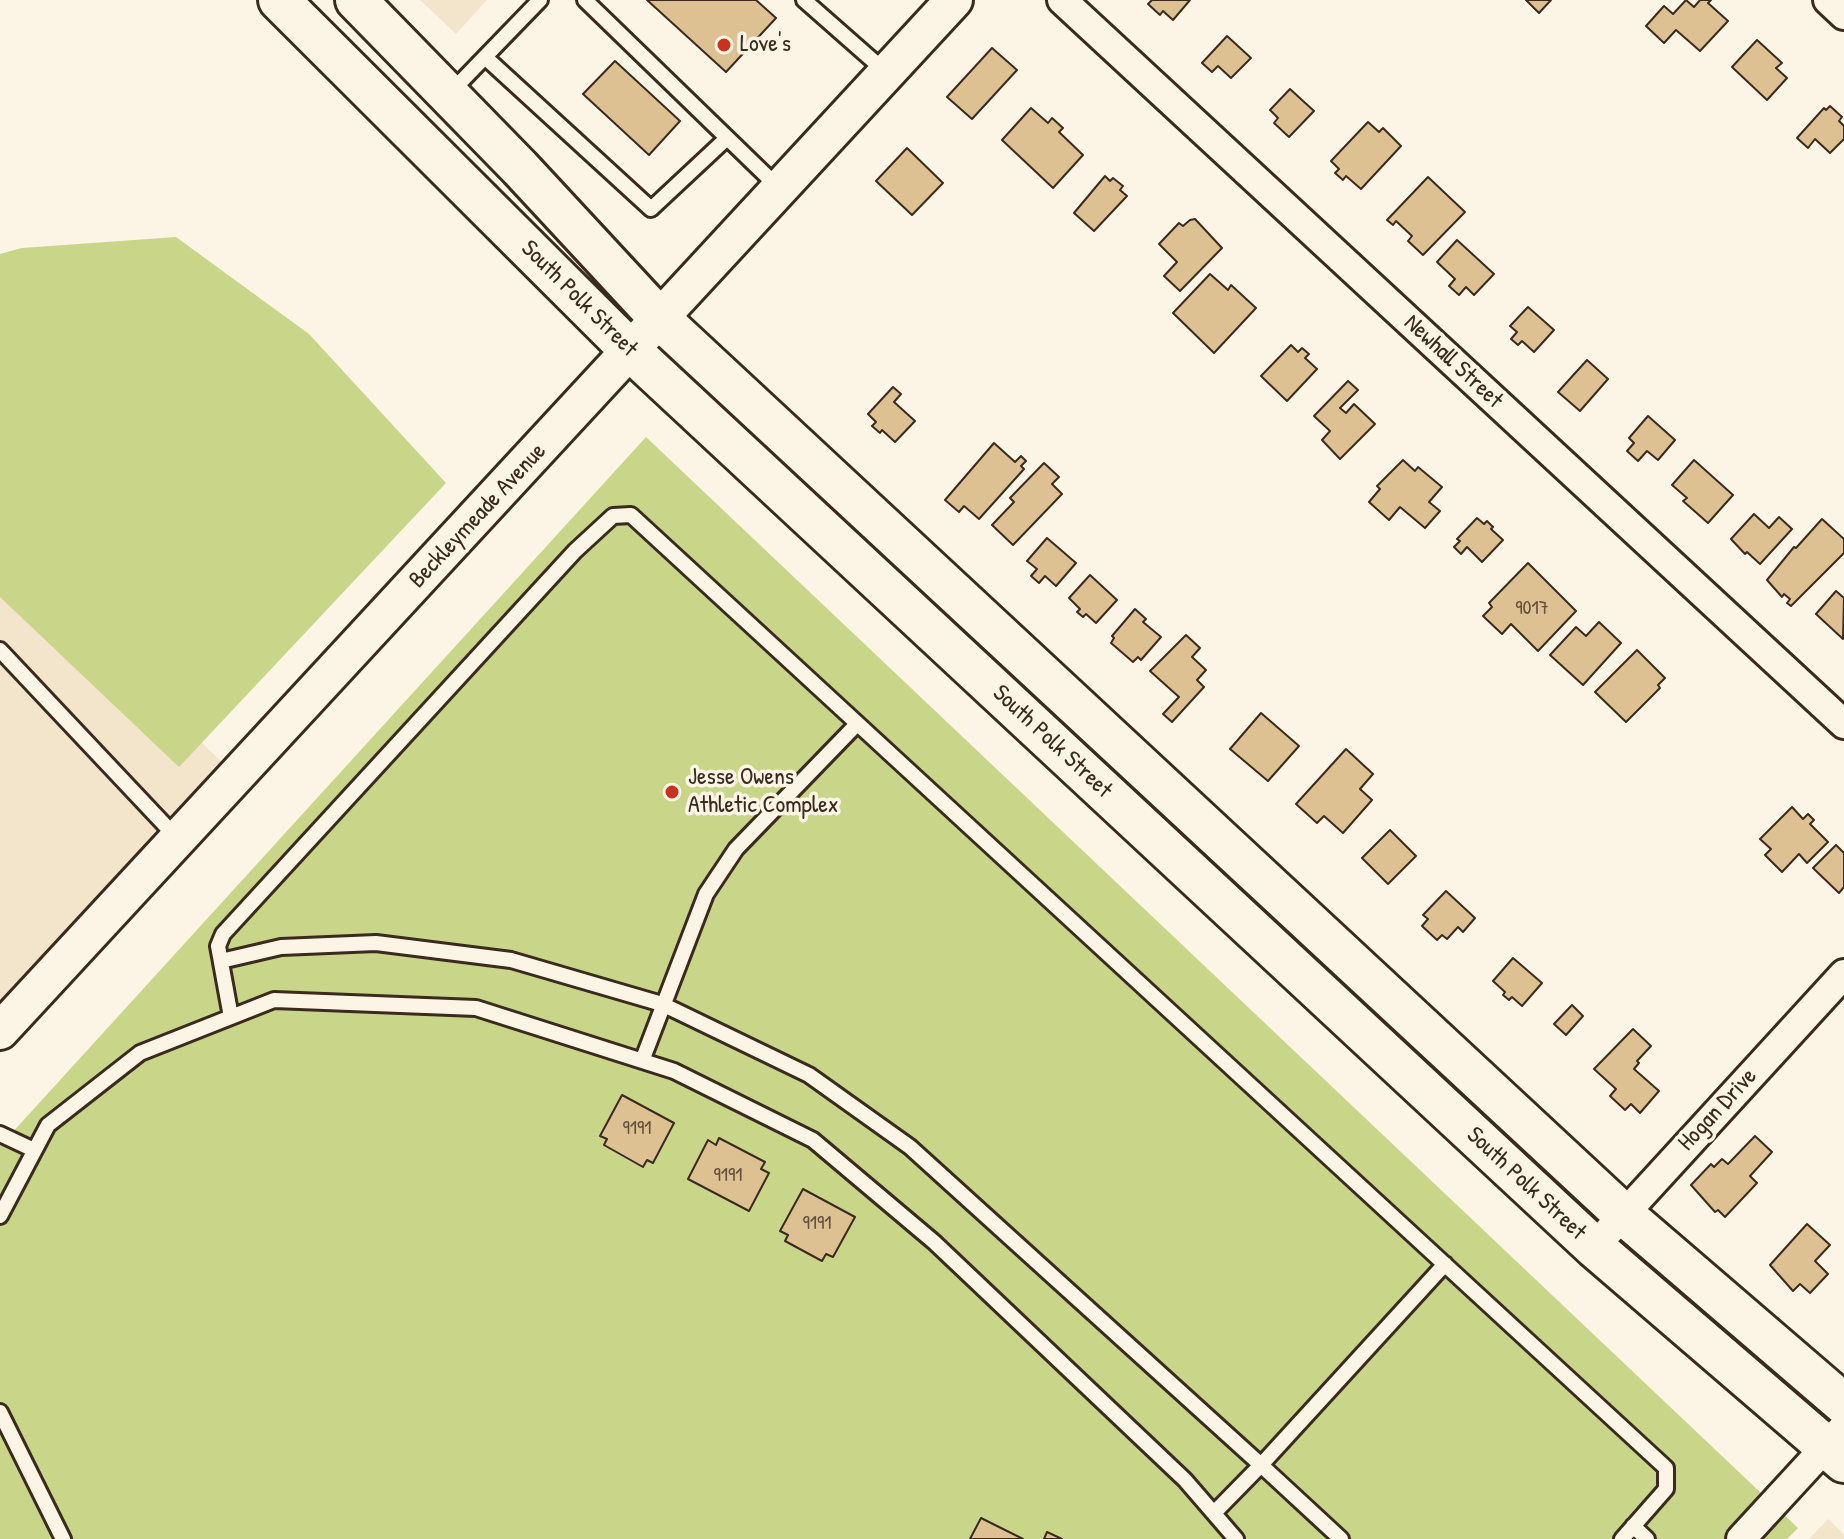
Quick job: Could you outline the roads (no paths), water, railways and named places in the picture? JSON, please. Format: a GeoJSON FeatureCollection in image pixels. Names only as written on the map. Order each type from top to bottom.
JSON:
{"type":"FeatureCollection","features":[{"type":"Feature","properties":{"kind":"main road","name":"South Polk Street"},"geometry":{"type":"LineString","coordinates":[[279,0],[631,351],[1594,1247],[1838,1445]]}},
{"type":"Feature","properties":{"kind":"main road","name":"South Polk Street"},"geometry":{"type":"LineString","coordinates":[[356,0],[660,319],[1623,1214],[1844,1404]]}},
{"type":"Feature","properties":{"kind":"main road"},"geometry":{"type":"LineString","coordinates":[[1143,826],[1171,794]]}},
{"type":"Feature","properties":{"kind":"street","name":"Beckleymeade Avenue"},"geometry":{"type":"LineString","coordinates":[[0,1031],[954,0]]}},
{"type":"Feature","properties":{"kind":"street","name":"Newhall Street"},"geometry":{"type":"LineString","coordinates":[[1062,0],[1844,724]]}},
{"type":"Feature","properties":{"kind":"street"},"geometry":{"type":"LineString","coordinates":[[1828,0],[1844,15]]}},
{"type":"Feature","properties":{"kind":"street","name":"Hogan Drive"},"geometry":{"type":"LineString","coordinates":[[1594,1247],[1844,974]]}},
{"type":"Feature","properties":{"kind":"street"},"geometry":{"type":"LineString","coordinates":[[1741,1539],[1838,1445]]}},
{"type":"Feature","properties":{"kind":"lane"},"geometry":{"type":"LineString","coordinates":[[448,95],[540,0]]}},
{"type":"Feature","properties":{"kind":"lane"},"geometry":{"type":"LineString","coordinates":[[804,0],[887,73]]}},
{"type":"Feature","properties":{"kind":"lane"},"geometry":{"type":"LineString","coordinates":[[592,2],[780,189]]}},
{"type":"Feature","properties":{"kind":"lane"},"geometry":{"type":"LineString","coordinates":[[485,57],[651,209],[727,138]]}},
{"type":"Feature","properties":{"kind":"lane"},"geometry":{"type":"LineString","coordinates":[[231,1017],[218,946],[223,934],[575,551],[613,516],[631,515],[1666,1468],[1666,1489],[1622,1539]]}},
{"type":"Feature","properties":{"kind":"lane"},"geometry":{"type":"LineString","coordinates":[[0,650],[180,840]]}},
{"type":"Feature","properties":{"kind":"lane"},"geometry":{"type":"LineString","coordinates":[[642,1061],[706,894],[736,849],[857,724]]}},
{"type":"Feature","properties":{"kind":"lane"},"geometry":{"type":"LineString","coordinates":[[221,961],[281,947],[376,943],[511,960],[662,1004],[809,1075],[910,1147],[1341,1539]]}},
{"type":"Feature","properties":{"kind":"lane"},"geometry":{"type":"LineString","coordinates":[[2,1207],[48,1125],[140,1053],[274,1000],[476,1008],[674,1071],[813,1140],[934,1242],[1185,1480],[1236,1539]]}},
{"type":"Feature","properties":{"kind":"lane"},"geometry":{"type":"LineString","coordinates":[[0,1134],[34,1150]]}},
{"type":"Feature","properties":{"kind":"lane"},"geometry":{"type":"LineString","coordinates":[[1214,1513],[1445,1264]]}},
{"type":"Feature","properties":{"kind":"lane"},"geometry":{"type":"LineString","coordinates":[[0,1412],[63,1539]]}},
{"type":"Feature","properties":{"kind":"lane"},"geometry":{"type":"LineString","coordinates":[[1312,1513],[1320,1539]]}},
{"type":"Feature","properties":{"kind":"lane"},"geometry":{"type":"LineString","coordinates":[[1633,1526],[1647,1539]]}},
{"type":"Feature","properties":{"kind":"place","name":"Love's"},"geometry":{"type":"Point","coordinates":[724,45]}},
{"type":"Feature","properties":{"kind":"place","name":"Jesse Owens Athletic Complex"},"geometry":{"type":"Point","coordinates":[672,792]}}]}
